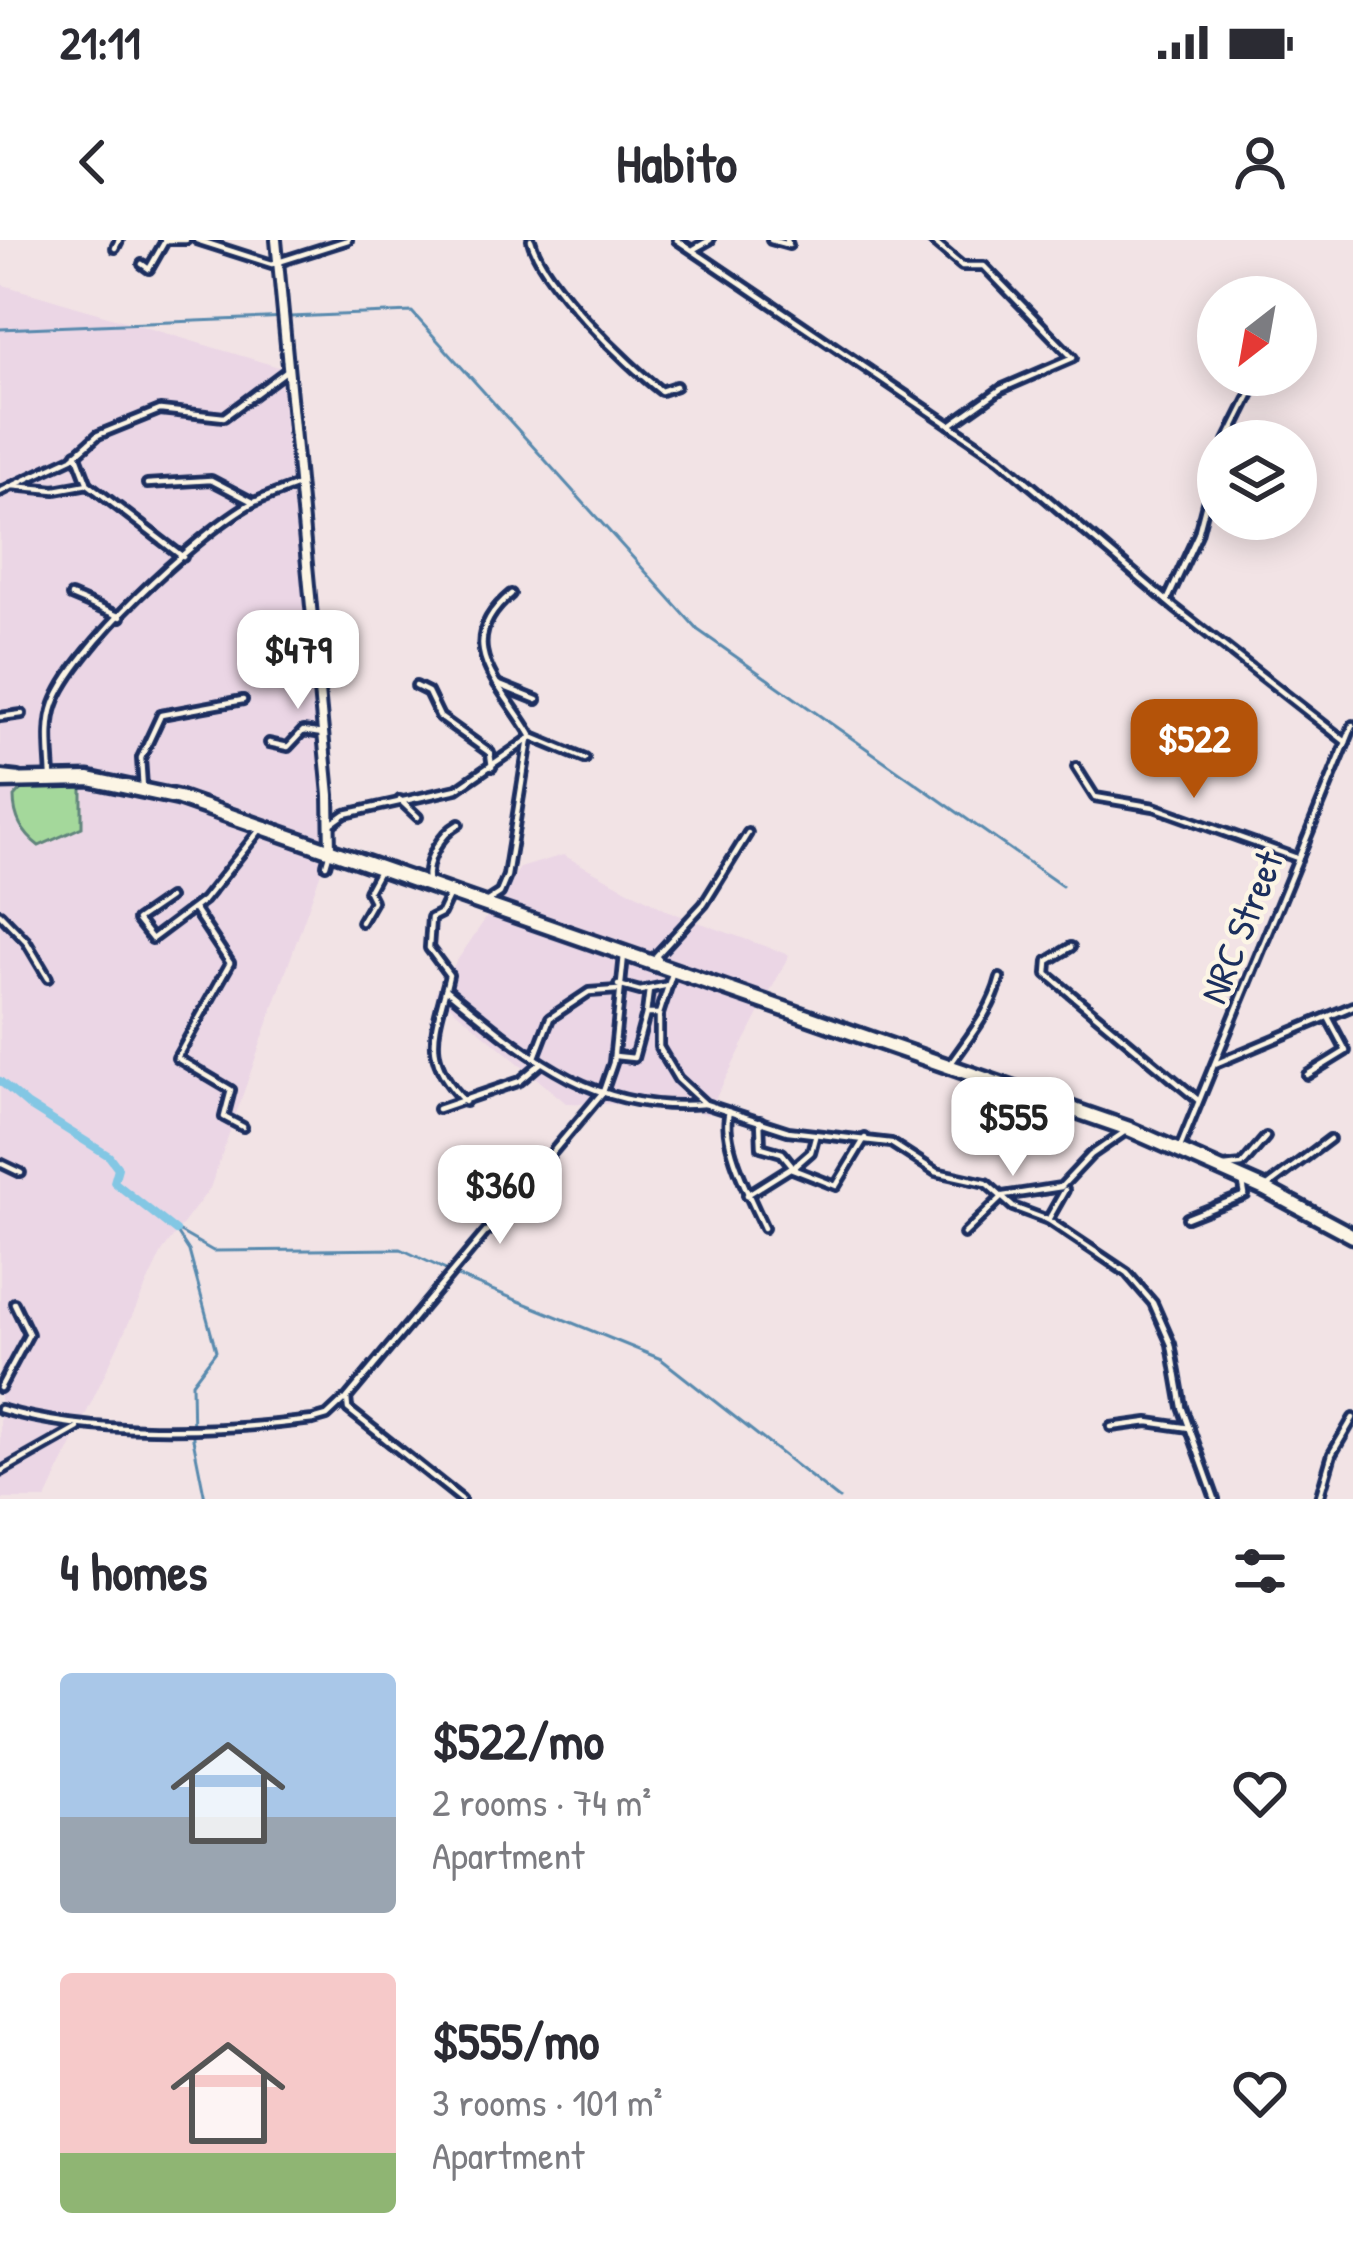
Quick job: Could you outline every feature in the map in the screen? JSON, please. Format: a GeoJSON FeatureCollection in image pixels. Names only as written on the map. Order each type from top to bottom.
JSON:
{"type":"FeatureCollection","features":[{"type":"Feature","properties":{"kind":"highway"},"geometry":{"type":"LineString","coordinates":[[0,777],[143,788],[263,827],[328,858],[380,869],[624,955],[671,979],[1129,1129],[1353,1236]]}},
{"type":"Feature","properties":{"kind":"street"},"geometry":{"type":"LineString","coordinates":[[115,248],[119,240]]}},
{"type":"Feature","properties":{"kind":"street"},"geometry":{"type":"LineString","coordinates":[[142,264],[149,269],[166,241],[186,240]]}},
{"type":"Feature","properties":{"kind":"street"},"geometry":{"type":"LineString","coordinates":[[197,240],[278,263],[349,240]]}},
{"type":"Feature","properties":{"kind":"street"},"geometry":{"type":"LineString","coordinates":[[276,240],[331,824],[328,858]]}},
{"type":"Feature","properties":{"kind":"street"},"geometry":{"type":"LineString","coordinates":[[531,240],[537,258],[602,340],[662,391],[676,386]]}},
{"type":"Feature","properties":{"kind":"street"},"geometry":{"type":"LineString","coordinates":[[677,240],[695,244],[1000,459],[1167,601],[1346,742]]}},
{"type":"Feature","properties":{"kind":"street"},"geometry":{"type":"LineString","coordinates":[[695,244],[710,240]]}},
{"type":"Feature","properties":{"kind":"street"},"geometry":{"type":"LineString","coordinates":[[771,240],[789,245],[788,240]]}},
{"type":"Feature","properties":{"kind":"street"},"geometry":{"type":"LineString","coordinates":[[932,240],[963,267],[984,266],[1073,358],[1000,389],[950,425]]}},
{"type":"Feature","properties":{"kind":"street"},"geometry":{"type":"LineString","coordinates":[[0,492],[76,454],[98,436],[162,410],[224,417],[289,370]]}},
{"type":"Feature","properties":{"kind":"street"},"geometry":{"type":"LineString","coordinates":[[76,454],[88,484],[183,557]]}},
{"type":"Feature","properties":{"kind":"street"},"geometry":{"type":"LineString","coordinates":[[147,484],[216,481],[253,502]]}},
{"type":"Feature","properties":{"kind":"street"},"geometry":{"type":"LineString","coordinates":[[12,486],[56,490],[88,484]]}},
{"type":"Feature","properties":{"kind":"street"},"geometry":{"type":"LineString","coordinates":[[51,778],[50,722],[56,697],[121,616],[183,557],[253,502],[298,485]]}},
{"type":"Feature","properties":{"kind":"street"},"geometry":{"type":"LineString","coordinates":[[1167,601],[1197,536]]}},
{"type":"Feature","properties":{"kind":"street"},"geometry":{"type":"LineString","coordinates":[[511,594],[493,609],[480,642],[497,684],[531,738],[585,760]]}},
{"type":"Feature","properties":{"kind":"street"},"geometry":{"type":"LineString","coordinates":[[71,596],[121,616]]}},
{"type":"Feature","properties":{"kind":"street"},"geometry":{"type":"LineString","coordinates":[[497,684],[538,700]]}},
{"type":"Feature","properties":{"kind":"street"},"geometry":{"type":"LineString","coordinates":[[416,686],[428,692],[440,717],[490,753],[492,767]]}},
{"type":"Feature","properties":{"kind":"street"},"geometry":{"type":"LineString","coordinates":[[143,788],[141,758],[161,715],[243,700]]}},
{"type":"Feature","properties":{"kind":"street"},"geometry":{"type":"LineString","coordinates":[[0,717],[22,714]]}},
{"type":"Feature","properties":{"kind":"street","name":"NRC Street"},"geometry":{"type":"LineString","coordinates":[[1179,1150],[1353,725]]}},
{"type":"Feature","properties":{"kind":"street"},"geometry":{"type":"LineString","coordinates":[[269,743],[288,747],[303,731],[323,734]]}},
{"type":"Feature","properties":{"kind":"street"},"geometry":{"type":"LineString","coordinates":[[331,824],[344,814],[457,789],[531,738]]}},
{"type":"Feature","properties":{"kind":"street"},"geometry":{"type":"LineString","coordinates":[[482,905],[500,893],[531,738]]}},
{"type":"Feature","properties":{"kind":"street"},"geometry":{"type":"LineString","coordinates":[[1076,767],[1093,796],[1154,807],[1297,858]]}},
{"type":"Feature","properties":{"kind":"street"},"geometry":{"type":"LineString","coordinates":[[400,800],[418,817]]}},
{"type":"Feature","properties":{"kind":"street"},"geometry":{"type":"LineString","coordinates":[[430,887],[428,867],[438,842],[459,824]]}},
{"type":"Feature","properties":{"kind":"street"},"geometry":{"type":"LineString","coordinates":[[169,898],[137,920],[152,939],[194,909],[263,827]]}},
{"type":"Feature","properties":{"kind":"street"},"geometry":{"type":"LineString","coordinates":[[671,979],[656,956],[704,904],[748,833]]}},
{"type":"Feature","properties":{"kind":"street"},"geometry":{"type":"LineString","coordinates":[[503,839],[521,840]]}},
{"type":"Feature","properties":{"kind":"street"},"geometry":{"type":"LineString","coordinates":[[362,922],[373,901],[368,891],[380,869]]}},
{"type":"Feature","properties":{"kind":"street"},"geometry":{"type":"LineString","coordinates":[[450,894],[441,914],[431,919],[429,948],[449,975],[430,1039],[446,1080],[465,1102]]}},
{"type":"Feature","properties":{"kind":"street"},"geometry":{"type":"LineString","coordinates":[[194,909],[230,963],[177,1058],[231,1090],[224,1117],[243,1127]]}},
{"type":"Feature","properties":{"kind":"street"},"geometry":{"type":"LineString","coordinates":[[0,914],[26,940],[48,978]]}},
{"type":"Feature","properties":{"kind":"street"},"geometry":{"type":"LineString","coordinates":[[1071,947],[1048,961],[1047,974],[1198,1100]]}},
{"type":"Feature","properties":{"kind":"street"},"geometry":{"type":"LineString","coordinates":[[336,1409],[603,1092],[614,1055],[624,955]]}},
{"type":"Feature","properties":{"kind":"street"},"geometry":{"type":"LineString","coordinates":[[948,1066],[980,1023],[1000,978]]}},
{"type":"Feature","properties":{"kind":"street"},"geometry":{"type":"LineString","coordinates":[[535,1057],[550,1018],[589,992],[618,987],[649,990],[671,979]]}},
{"type":"Feature","properties":{"kind":"street"},"geometry":{"type":"LineString","coordinates":[[671,979],[658,1013],[661,1052],[678,1078],[705,1104]]}},
{"type":"Feature","properties":{"kind":"street"},"geometry":{"type":"LineString","coordinates":[[446,989],[561,1078],[665,1106],[705,1104],[816,1136],[865,1138],[901,1148],[936,1172],[976,1179],[1116,1263],[1153,1303],[1171,1344],[1190,1428],[1215,1499]]}},
{"type":"Feature","properties":{"kind":"street"},"geometry":{"type":"LineString","coordinates":[[614,1055],[634,1058],[649,990]]}},
{"type":"Feature","properties":{"kind":"street"},"geometry":{"type":"LineString","coordinates":[[1215,1064],[1353,1006]]}},
{"type":"Feature","properties":{"kind":"street"},"geometry":{"type":"LineString","coordinates":[[646,1014],[658,1013]]}},
{"type":"Feature","properties":{"kind":"street"},"geometry":{"type":"LineString","coordinates":[[1307,1075],[1346,1051],[1328,1017]]}},
{"type":"Feature","properties":{"kind":"street"},"geometry":{"type":"LineString","coordinates":[[438,1109],[525,1079],[542,1063]]}},
{"type":"Feature","properties":{"kind":"street"},"geometry":{"type":"LineString","coordinates":[[729,1112],[726,1123],[747,1195],[764,1228]]}},
{"type":"Feature","properties":{"kind":"street"},"geometry":{"type":"LineString","coordinates":[[760,1121],[761,1147],[782,1153],[795,1168],[836,1186],[865,1138]]}},
{"type":"Feature","properties":{"kind":"street"},"geometry":{"type":"LineString","coordinates":[[1048,1220],[1063,1188],[1091,1155],[1129,1129]]}},
{"type":"Feature","properties":{"kind":"street"},"geometry":{"type":"LineString","coordinates":[[747,1195],[795,1168],[811,1152],[816,1136]]}},
{"type":"Feature","properties":{"kind":"street"},"geometry":{"type":"LineString","coordinates":[[1218,1168],[1242,1165],[1265,1137]]}},
{"type":"Feature","properties":{"kind":"street"},"geometry":{"type":"LineString","coordinates":[[1265,1190],[1310,1150],[1330,1139]]}},
{"type":"Feature","properties":{"kind":"street"},"geometry":{"type":"LineString","coordinates":[[0,1163],[21,1174]]}},
{"type":"Feature","properties":{"kind":"street"},"geometry":{"type":"LineString","coordinates":[[1187,1218],[1245,1195],[1242,1179]]}},
{"type":"Feature","properties":{"kind":"street"},"geometry":{"type":"LineString","coordinates":[[964,1234],[1003,1196],[1063,1188],[1077,1199]]}},
{"type":"Feature","properties":{"kind":"street"},"geometry":{"type":"LineString","coordinates":[[0,1388],[29,1334],[14,1303]]}},
{"type":"Feature","properties":{"kind":"street"},"geometry":{"type":"LineString","coordinates":[[346,1398],[348,1409]]}},
{"type":"Feature","properties":{"kind":"street"},"geometry":{"type":"LineString","coordinates":[[0,1409],[79,1428],[293,1423],[348,1409],[461,1499]]}},
{"type":"Feature","properties":{"kind":"street"},"geometry":{"type":"LineString","coordinates":[[1320,1499],[1336,1444],[1353,1418]]}},
{"type":"Feature","properties":{"kind":"street"},"geometry":{"type":"LineString","coordinates":[[1111,1427],[1150,1422],[1190,1428]]}},
{"type":"Feature","properties":{"kind":"street"},"geometry":{"type":"LineString","coordinates":[[0,1472],[79,1428]]}},
{"type":"Feature","properties":{"kind":"shaded area"},"geometry":{"type":"Polygon","coordinates":[[[0,284],[289,370],[331,843],[210,1188],[162,1252],[46,1499],[0,1499],[0,284]]]}},
{"type":"Feature","properties":{"kind":"shaded area"},"geometry":{"type":"Polygon","coordinates":[[[563,855],[668,911],[789,955],[707,1115],[685,1106],[566,1103],[435,993],[520,868],[563,855]]]}},
{"type":"Feature","properties":{"kind":"green space"},"geometry":{"type":"Polygon","coordinates":[[[82,783],[82,827],[39,846],[20,825],[14,797],[24,786],[82,783]]]}},
{"type":"Feature","properties":{"kind":"waterway"},"geometry":{"type":"LineString","coordinates":[[0,329],[412,312],[698,630],[1062,886]]}},
{"type":"Feature","properties":{"kind":"waterway"},"geometry":{"type":"LineString","coordinates":[[0,1081],[28,1105],[109,1156],[118,1168],[114,1182],[176,1231]]}},
{"type":"Feature","properties":{"kind":"waterway"},"geometry":{"type":"LineString","coordinates":[[176,1231],[189,1251],[216,1351],[192,1383],[193,1439],[205,1499]]}},
{"type":"Feature","properties":{"kind":"waterway"},"geometry":{"type":"LineString","coordinates":[[180,1232],[213,1251],[401,1249],[448,1271]]}},
{"type":"Feature","properties":{"kind":"waterway"},"geometry":{"type":"LineString","coordinates":[[455,1275],[661,1359],[839,1499]]}}]}
